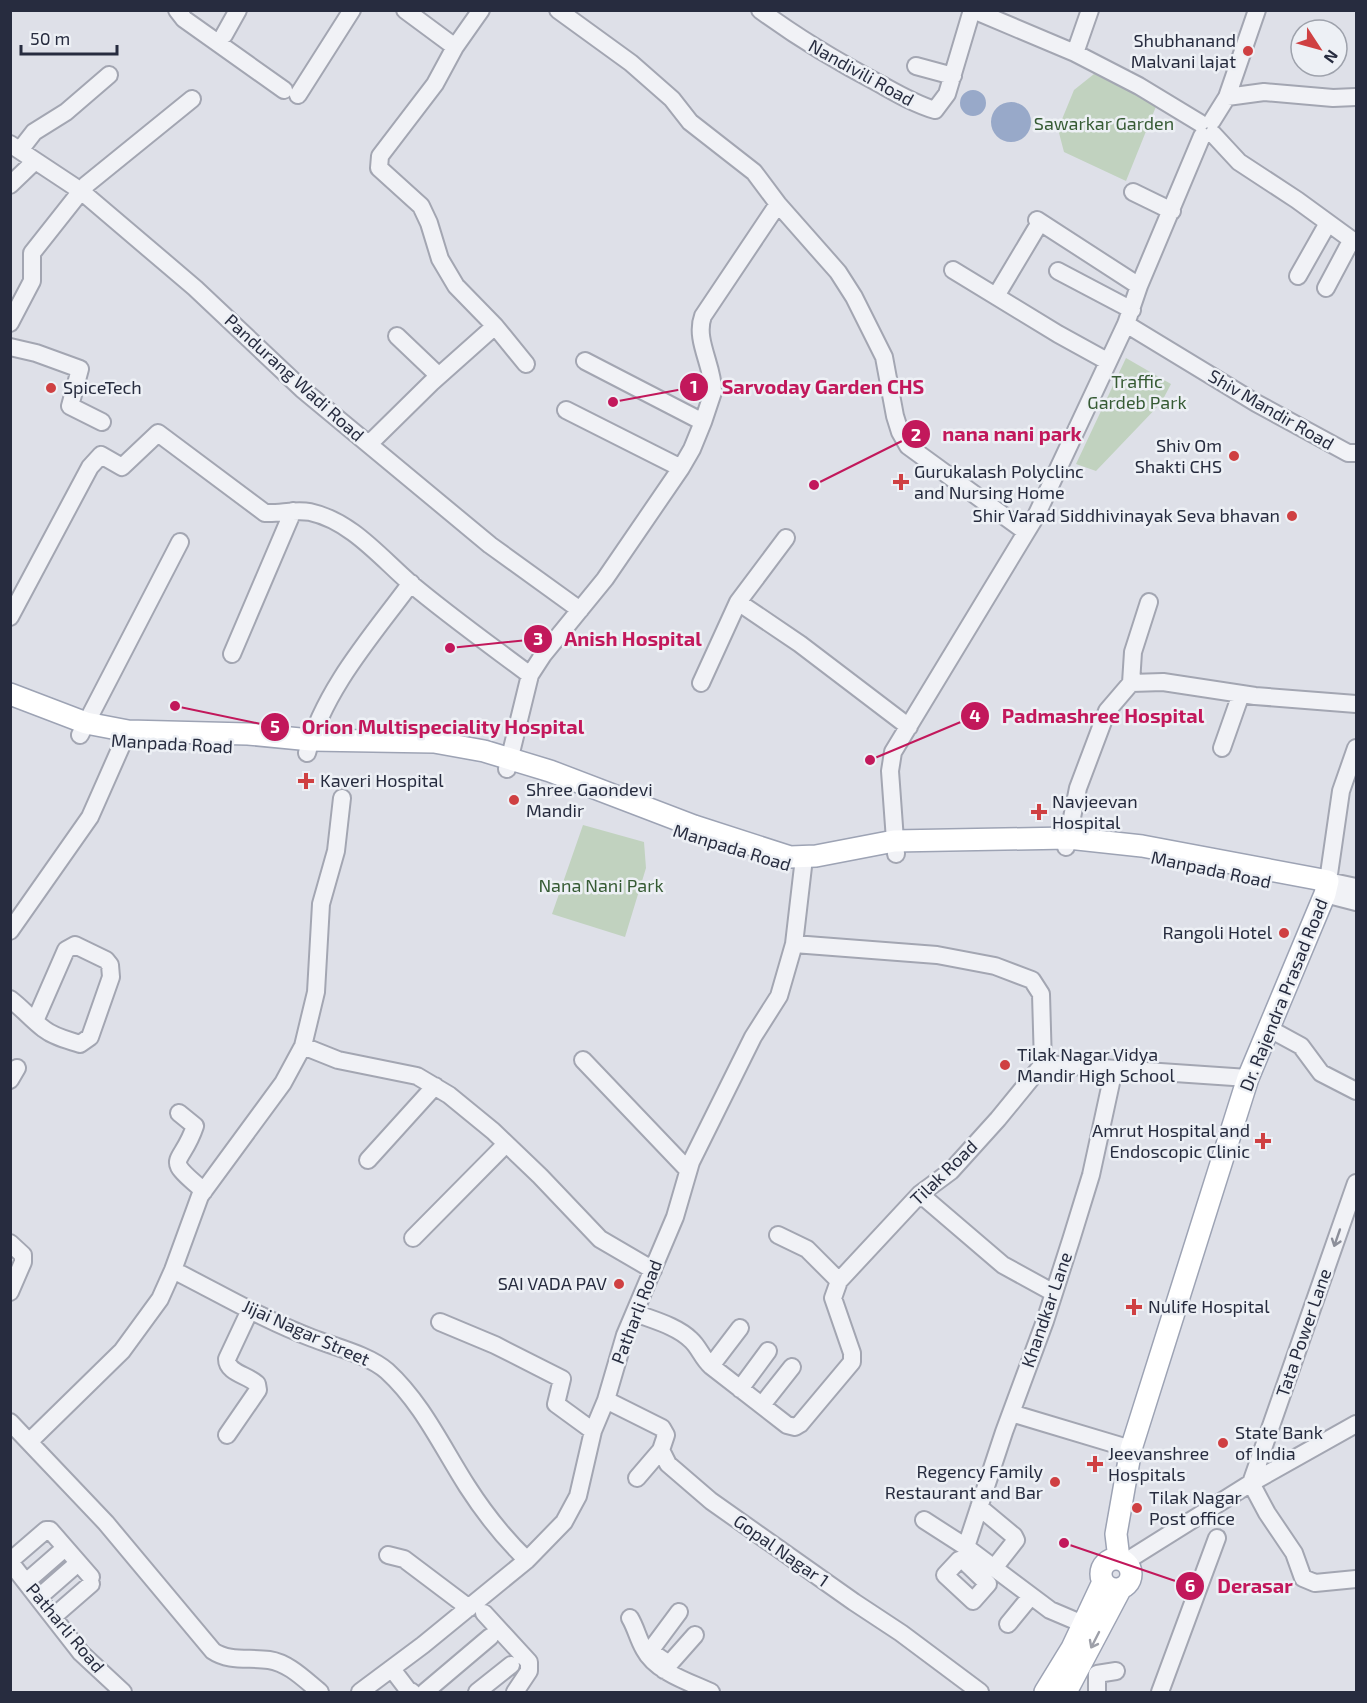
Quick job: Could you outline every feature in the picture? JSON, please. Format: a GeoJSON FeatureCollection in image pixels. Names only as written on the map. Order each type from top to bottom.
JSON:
{"type":"FeatureCollection","features":[{"type":"Feature","properties":{"kind":"main road","name":"Manpada Road"},"geometry":{"type":"LineString","coordinates":[[10,694],[83,729]]}},
{"type":"Feature","properties":{"kind":"main road","name":"Manpada Road"},"geometry":{"type":"LineString","coordinates":[[10,709],[83,729],[126,737],[247,741],[309,746],[391,746],[434,742],[484,751],[508,764],[550,771],[694,826],[804,863],[895,847],[1067,842],[1142,846],[1326,888]]}},
{"type":"Feature","properties":{"kind":"main road","name":"Dr. Rajendra Prasad Road"},"geometry":{"type":"LineString","coordinates":[[1117,1572],[1116,1534],[1131,1449],[1248,1078],[1326,888]]}},
{"type":"Feature","properties":{"kind":"main road"},"geometry":{"type":"LineString","coordinates":[[1046,1692],[1072,1648],[1083,1624],[1117,1572]]}},
{"type":"Feature","properties":{"kind":"main road"},"geometry":{"type":"LineString","coordinates":[[1066,1692],[1091,1678],[1117,1572]]}},
{"type":"Feature","properties":{"kind":"street"},"geometry":{"type":"LineString","coordinates":[[177,10],[184,19],[291,92],[352,10]]}},
{"type":"Feature","properties":{"kind":"street"},"geometry":{"type":"LineString","coordinates":[[224,35],[238,10]]}},
{"type":"Feature","properties":{"kind":"street"},"geometry":{"type":"LineString","coordinates":[[405,10],[455,47]]}},
{"type":"Feature","properties":{"kind":"street"},"geometry":{"type":"LineString","coordinates":[[481,10],[455,47],[435,84],[380,156],[379,168],[421,206],[440,259],[456,286],[495,326],[526,364]]}},
{"type":"Feature","properties":{"kind":"street"},"geometry":{"type":"LineString","coordinates":[[558,10],[606,43],[639,70],[672,99],[690,122],[754,172],[778,204],[838,272],[854,297],[884,357],[900,432],[908,446],[1026,532]]}},
{"type":"Feature","properties":{"kind":"street","name":"Nandivili Road"},"geometry":{"type":"LineString","coordinates":[[760,10],[792,34],[851,70],[919,105],[935,110],[947,94],[973,10],[1075,53],[1139,86],[1207,129],[1239,162],[1297,200],[1353,242]]}},
{"type":"Feature","properties":{"kind":"street"},"geometry":{"type":"LineString","coordinates":[[1075,53],[1090,10]]}},
{"type":"Feature","properties":{"kind":"street"},"geometry":{"type":"LineString","coordinates":[[895,847],[891,762],[893,752],[1036,516],[1129,317],[1139,286],[1207,129],[1227,97],[1257,10]]}},
{"type":"Feature","properties":{"kind":"street"},"geometry":{"type":"LineString","coordinates":[[916,66],[952,76]]}},
{"type":"Feature","properties":{"kind":"street"},"geometry":{"type":"LineString","coordinates":[[15,147],[66,112],[109,75]]}},
{"type":"Feature","properties":{"kind":"street"},"geometry":{"type":"LineString","coordinates":[[1227,97],[1264,92],[1333,98],[1356,97]]}},
{"type":"Feature","properties":{"kind":"street"},"geometry":{"type":"LineString","coordinates":[[10,323],[32,281],[32,253],[81,191],[192,99]]}},
{"type":"Feature","properties":{"kind":"street","name":"Pandurang Wadi Road"},"geometry":{"type":"LineString","coordinates":[[15,147],[81,191],[195,288],[302,389],[490,545],[580,610]]}},
{"type":"Feature","properties":{"kind":"street"},"geometry":{"type":"LineString","coordinates":[[10,185],[35,160]]}},
{"type":"Feature","properties":{"kind":"street"},"geometry":{"type":"LineString","coordinates":[[1133,192],[1149,209],[1172,211]]}},
{"type":"Feature","properties":{"kind":"street"},"geometry":{"type":"LineString","coordinates":[[508,764],[530,675],[543,655],[605,579],[692,449],[713,387],[700,322],[778,204]]}},
{"type":"Feature","properties":{"kind":"street"},"geometry":{"type":"LineString","coordinates":[[1298,276],[1328,223]]}},
{"type":"Feature","properties":{"kind":"street"},"geometry":{"type":"LineString","coordinates":[[998,292],[1037,225],[1139,286]]}},
{"type":"Feature","properties":{"kind":"street"},"geometry":{"type":"LineString","coordinates":[[1326,288],[1353,242]]}},
{"type":"Feature","properties":{"kind":"street"},"geometry":{"type":"LineString","coordinates":[[953,270],[1029,304]]}},
{"type":"Feature","properties":{"kind":"street","name":"Shiv Mandir Road"},"geometry":{"type":"LineString","coordinates":[[1058,271],[1256,404],[1348,453],[1356,453]]}},
{"type":"Feature","properties":{"kind":"street"},"geometry":{"type":"LineString","coordinates":[[998,292],[1058,334],[1107,361]]}},
{"type":"Feature","properties":{"kind":"street"},"geometry":{"type":"LineString","coordinates":[[369,444],[495,326]]}},
{"type":"Feature","properties":{"kind":"street"},"geometry":{"type":"LineString","coordinates":[[397,336],[439,376]]}},
{"type":"Feature","properties":{"kind":"street"},"geometry":{"type":"LineString","coordinates":[[10,347],[36,353],[80,369],[70,406],[102,422]]}},
{"type":"Feature","properties":{"kind":"street"},"geometry":{"type":"LineString","coordinates":[[585,361],[703,422]]}},
{"type":"Feature","properties":{"kind":"street"},"geometry":{"type":"LineString","coordinates":[[566,410],[681,468]]}},
{"type":"Feature","properties":{"kind":"street"},"geometry":{"type":"LineString","coordinates":[[10,617],[90,467],[101,455],[122,467],[158,433],[265,513],[310,512],[331,519],[365,541],[411,583],[530,675]]}},
{"type":"Feature","properties":{"kind":"street"},"geometry":{"type":"LineString","coordinates":[[232,654],[293,511]]}},
{"type":"Feature","properties":{"kind":"street"},"geometry":{"type":"LineString","coordinates":[[701,683],[738,602],[786,538]]}},
{"type":"Feature","properties":{"kind":"street"},"geometry":{"type":"LineString","coordinates":[[83,729],[180,542]]}},
{"type":"Feature","properties":{"kind":"street"},"geometry":{"type":"LineString","coordinates":[[309,746],[341,677],[411,583]]}},
{"type":"Feature","properties":{"kind":"street"},"geometry":{"type":"LineString","coordinates":[[738,602],[800,644],[909,727]]}},
{"type":"Feature","properties":{"kind":"street"},"geometry":{"type":"LineString","coordinates":[[1067,842],[1078,788],[1107,711],[1131,683],[1133,652],[1149,602]]}},
{"type":"Feature","properties":{"kind":"street"},"geometry":{"type":"LineString","coordinates":[[1131,683],[1163,682],[1241,694],[1356,704]]}},
{"type":"Feature","properties":{"kind":"street"},"geometry":{"type":"LineString","coordinates":[[1222,748],[1241,694]]}},
{"type":"Feature","properties":{"kind":"street"},"geometry":{"type":"LineString","coordinates":[[10,931],[90,817],[126,737]]}},
{"type":"Feature","properties":{"kind":"street"},"geometry":{"type":"LineString","coordinates":[[1326,888],[1341,791],[1356,748]]}},
{"type":"Feature","properties":{"kind":"street"},"geometry":{"type":"LineString","coordinates":[[30,1442],[122,1351],[160,1299],[200,1196],[283,1083],[303,1046],[316,992],[321,904],[336,851],[342,798]]}},
{"type":"Feature","properties":{"kind":"street","name":"Patharli Road"},"geometry":{"type":"LineString","coordinates":[[360,1692],[476,1610],[564,1522],[578,1496],[593,1431],[606,1400],[625,1335],[675,1217],[688,1170],[753,1037],[779,996],[794,944],[804,863]]}},
{"type":"Feature","properties":{"kind":"street","name":"Manpada Road"},"geometry":{"type":"LineString","coordinates":[[1326,888],[1356,887]]}},
{"type":"Feature","properties":{"kind":"street","name":"Manpada Road"},"geometry":{"type":"LineString","coordinates":[[1326,888],[1356,902]]}},
{"type":"Feature","properties":{"kind":"street"},"geometry":{"type":"LineString","coordinates":[[794,944],[937,954],[994,966],[1032,980],[1041,994],[1043,1064],[1248,1078]]}},
{"type":"Feature","properties":{"kind":"street"},"geometry":{"type":"LineString","coordinates":[[10,999],[45,1030],[80,1044],[85,1042],[90,1037],[111,977],[110,965],[106,960],[75,945],[66,950],[35,1021]]}},
{"type":"Feature","properties":{"kind":"street"},"geometry":{"type":"LineString","coordinates":[[1268,1028],[1301,1046],[1321,1073],[1356,1091]]}},
{"type":"Feature","properties":{"kind":"street"},"geometry":{"type":"LineString","coordinates":[[303,1046],[338,1060],[417,1076],[435,1086],[449,1095],[506,1144],[600,1239],[653,1270]]}},
{"type":"Feature","properties":{"kind":"street"},"geometry":{"type":"LineString","coordinates":[[583,1060],[688,1170]]}},
{"type":"Feature","properties":{"kind":"street","name":"Tilak Road"},"geometry":{"type":"LineString","coordinates":[[839,1281],[920,1194],[951,1171],[1043,1064]]}},
{"type":"Feature","properties":{"kind":"street","name":"Khandkar Lane"},"geometry":{"type":"LineString","coordinates":[[966,1547],[1054,1293],[1091,1175],[1114,1069]]}},
{"type":"Feature","properties":{"kind":"street"},"geometry":{"type":"LineString","coordinates":[[368,1160],[435,1086]]}},
{"type":"Feature","properties":{"kind":"street"},"geometry":{"type":"LineString","coordinates":[[179,1113],[195,1126],[178,1158],[177,1165],[180,1171],[204,1191]]}},
{"type":"Feature","properties":{"kind":"street"},"geometry":{"type":"LineString","coordinates":[[413,1238],[506,1144]]}},
{"type":"Feature","properties":{"kind":"street","name":"Tata Power Lane"},"geometry":{"type":"LineString","coordinates":[[1251,1482],[1356,1183]]}},
{"type":"Feature","properties":{"kind":"street"},"geometry":{"type":"LineString","coordinates":[[920,1194],[1003,1265],[1054,1293]]}},
{"type":"Feature","properties":{"kind":"street"},"geometry":{"type":"LineString","coordinates":[[635,1313],[681,1332],[693,1341],[704,1360],[711,1366],[787,1425],[795,1427],[852,1362],[852,1353],[833,1298],[839,1281],[807,1249],[778,1235]]}},
{"type":"Feature","properties":{"kind":"street"},"geometry":{"type":"LineString","coordinates":[[10,1243],[23,1255],[23,1262],[10,1292]]}},
{"type":"Feature","properties":{"kind":"street","name":"Jijai Nagar Street"},"geometry":{"type":"LineString","coordinates":[[173,1270],[250,1310],[312,1338],[346,1349],[385,1369],[412,1396],[467,1486],[503,1537],[527,1560]]}},
{"type":"Feature","properties":{"kind":"street"},"geometry":{"type":"LineString","coordinates":[[227,1435],[258,1390],[254,1380],[230,1368],[227,1363],[250,1310]]}},
{"type":"Feature","properties":{"kind":"street"},"geometry":{"type":"LineString","coordinates":[[440,1322],[495,1345],[562,1379],[556,1404],[593,1431]]}},
{"type":"Feature","properties":{"kind":"street"},"geometry":{"type":"LineString","coordinates":[[711,1366],[740,1328]]}},
{"type":"Feature","properties":{"kind":"street"},"geometry":{"type":"LineString","coordinates":[[739,1388],[765,1352]]}},
{"type":"Feature","properties":{"kind":"street"},"geometry":{"type":"LineString","coordinates":[[762,1405],[792,1367]]}},
{"type":"Feature","properties":{"kind":"street","name":"Gopal Nagar 1"},"geometry":{"type":"LineString","coordinates":[[606,1400],[662,1428],[666,1436],[662,1450],[668,1464],[711,1501],[901,1633],[980,1692]]}},
{"type":"Feature","properties":{"kind":"street"},"geometry":{"type":"LineString","coordinates":[[1011,1413],[1131,1449]]}},
{"type":"Feature","properties":{"kind":"street"},"geometry":{"type":"LineString","coordinates":[[10,1422],[106,1523],[213,1651],[222,1657],[282,1663],[320,1692]]}},
{"type":"Feature","properties":{"kind":"street"},"geometry":{"type":"LineString","coordinates":[[1117,1572],[1147,1549],[1251,1482],[1356,1424]]}},
{"type":"Feature","properties":{"kind":"street"},"geometry":{"type":"LineString","coordinates":[[637,1478],[662,1450]]}},
{"type":"Feature","properties":{"kind":"street"},"geometry":{"type":"LineString","coordinates":[[1251,1482],[1294,1553],[1303,1578],[1315,1583],[1356,1579]]}},
{"type":"Feature","properties":{"kind":"street"},"geometry":{"type":"LineString","coordinates":[[979,1507],[1016,1540],[985,1567]]}},
{"type":"Feature","properties":{"kind":"street"},"geometry":{"type":"LineString","coordinates":[[924,1520],[966,1547],[985,1567],[1050,1610],[1083,1624]]}},
{"type":"Feature","properties":{"kind":"street"},"geometry":{"type":"LineString","coordinates":[[10,1562],[46,1530],[50,1530],[78,1563],[91,1581],[53,1617]]}},
{"type":"Feature","properties":{"kind":"street"},"geometry":{"type":"LineString","coordinates":[[1160,1692],[1217,1538]]}},
{"type":"Feature","properties":{"kind":"street"},"geometry":{"type":"LineString","coordinates":[[26,1582],[65,1548]]}},
{"type":"Feature","properties":{"kind":"street"},"geometry":{"type":"LineString","coordinates":[[388,1555],[404,1559],[476,1610],[529,1662],[529,1671],[514,1692],[496,1677]]}},
{"type":"Feature","properties":{"kind":"street","name":"Patharli Road"},"geometry":{"type":"LineString","coordinates":[[10,1562],[81,1653],[123,1692]]}},
{"type":"Feature","properties":{"kind":"street"},"geometry":{"type":"LineString","coordinates":[[38,1598],[78,1563]]}},
{"type":"Feature","properties":{"kind":"street"},"geometry":{"type":"LineString","coordinates":[[1008,1624],[1031,1596]]}},
{"type":"Feature","properties":{"kind":"street"},"geometry":{"type":"LineString","coordinates":[[667,1668],[652,1651],[679,1612]]}},
{"type":"Feature","properties":{"kind":"street"},"geometry":{"type":"LineString","coordinates":[[630,1618],[644,1650],[653,1661],[711,1692]]}},
{"type":"Feature","properties":{"kind":"street"},"geometry":{"type":"LineString","coordinates":[[667,1668],[695,1635]]}},
{"type":"Feature","properties":{"kind":"street"},"geometry":{"type":"LineString","coordinates":[[425,1692],[490,1637]]}},
{"type":"Feature","properties":{"kind":"street"},"geometry":{"type":"LineString","coordinates":[[477,1692],[511,1665]]}},
{"type":"Feature","properties":{"kind":"street"},"geometry":{"type":"LineString","coordinates":[[392,1669],[412,1692]]}},
{"type":"Feature","properties":{"kind":"street"},"geometry":{"type":"LineString","coordinates":[[1091,1678],[1098,1674],[1116,1671]]}},
{"type":"Feature","properties":{"kind":"green space","name":"Sawarkar Garden"},"geometry":{"type":"Polygon","coordinates":[[[1094,74],[1157,104],[1126,181],[1064,152],[1058,129],[1074,90],[1094,74]]]}},
{"type":"Feature","properties":{"kind":"green space","name":"Traffic Gardeb Park"},"geometry":{"type":"Polygon","coordinates":[[[1126,358],[1171,384],[1161,403],[1096,471],[1076,464],[1126,358]]]}},
{"type":"Feature","properties":{"kind":"green space","name":"Nana Nani Park"},"geometry":{"type":"Polygon","coordinates":[[[583,825],[644,842],[646,868],[625,937],[552,914],[583,825]]]}},
{"type":"Feature","properties":{"kind":"water"},"geometry":{"type":"Polygon","coordinates":[[[973,90],[983,93],[986,103],[983,113],[973,116],[963,113],[960,103],[963,93],[973,90]]]}},
{"type":"Feature","properties":{"kind":"water"},"geometry":{"type":"Polygon","coordinates":[[[1011,102],[1019,103],[1025,108],[1030,114],[1030,130],[1025,136],[1019,141],[1011,142],[1003,141],[997,136],[992,130],[991,122],[992,114],[997,108],[1003,103],[1011,102]]]}},
{"type":"Feature","properties":{"kind":"place","name":"Shubhanand Malvani lajat"},"geometry":{"type":"Point","coordinates":[1248,51]}},
{"type":"Feature","properties":{"kind":"place","name":"SpiceTech"},"geometry":{"type":"Point","coordinates":[51,388]}},
{"type":"Feature","properties":{"kind":"place","name":"Sarvoday Garden CHS"},"geometry":{"type":"Point","coordinates":[613,402]}},
{"type":"Feature","properties":{"kind":"place","name":"Shiv Om Shakti CHS"},"geometry":{"type":"Point","coordinates":[1234,456]}},
{"type":"Feature","properties":{"kind":"place","name":"Gurukalash Polyclinc and Nursing Home"},"geometry":{"type":"Point","coordinates":[901,482]}},
{"type":"Feature","properties":{"kind":"place","name":"nana nani park"},"geometry":{"type":"Point","coordinates":[814,485]}},
{"type":"Feature","properties":{"kind":"place","name":"Shir Varad Siddhivinayak Seva bhavan"},"geometry":{"type":"Point","coordinates":[1292,516]}},
{"type":"Feature","properties":{"kind":"place","name":"Anish Hospital"},"geometry":{"type":"Point","coordinates":[450,648]}},
{"type":"Feature","properties":{"kind":"place","name":"Orion Multispeciality Hospital"},"geometry":{"type":"Point","coordinates":[175,706]}},
{"type":"Feature","properties":{"kind":"place","name":"Padmashree Hospital"},"geometry":{"type":"Point","coordinates":[870,760]}},
{"type":"Feature","properties":{"kind":"place","name":"Kaveri Hospital"},"geometry":{"type":"Point","coordinates":[306,781]}},
{"type":"Feature","properties":{"kind":"place","name":"Shree Gaondevi Mandir"},"geometry":{"type":"Point","coordinates":[514,800]}},
{"type":"Feature","properties":{"kind":"place","name":"Navjeevan Hospital"},"geometry":{"type":"Point","coordinates":[1039,812]}},
{"type":"Feature","properties":{"kind":"place","name":"Rangoli Hotel"},"geometry":{"type":"Point","coordinates":[1284,933]}},
{"type":"Feature","properties":{"kind":"place","name":"Tilak Nagar Vidya Mandir High School"},"geometry":{"type":"Point","coordinates":[1005,1065]}},
{"type":"Feature","properties":{"kind":"place","name":"Amrut Hospital and Endoscopic Clinic"},"geometry":{"type":"Point","coordinates":[1263,1141]}},
{"type":"Feature","properties":{"kind":"place","name":"SAI VADA PAV"},"geometry":{"type":"Point","coordinates":[619,1284]}},
{"type":"Feature","properties":{"kind":"place","name":"Nulife Hospital"},"geometry":{"type":"Point","coordinates":[1134,1307]}},
{"type":"Feature","properties":{"kind":"place","name":"State Bank of India"},"geometry":{"type":"Point","coordinates":[1223,1443]}},
{"type":"Feature","properties":{"kind":"place","name":"Jeevanshree Hospitals"},"geometry":{"type":"Point","coordinates":[1095,1464]}},
{"type":"Feature","properties":{"kind":"place","name":"Regency Family Restaurant and Bar"},"geometry":{"type":"Point","coordinates":[1055,1482]}},
{"type":"Feature","properties":{"kind":"place","name":"Tilak Nagar Post office"},"geometry":{"type":"Point","coordinates":[1137,1508]}},
{"type":"Feature","properties":{"kind":"place","name":"Derasar"},"geometry":{"type":"Point","coordinates":[1064,1543]}}]}
